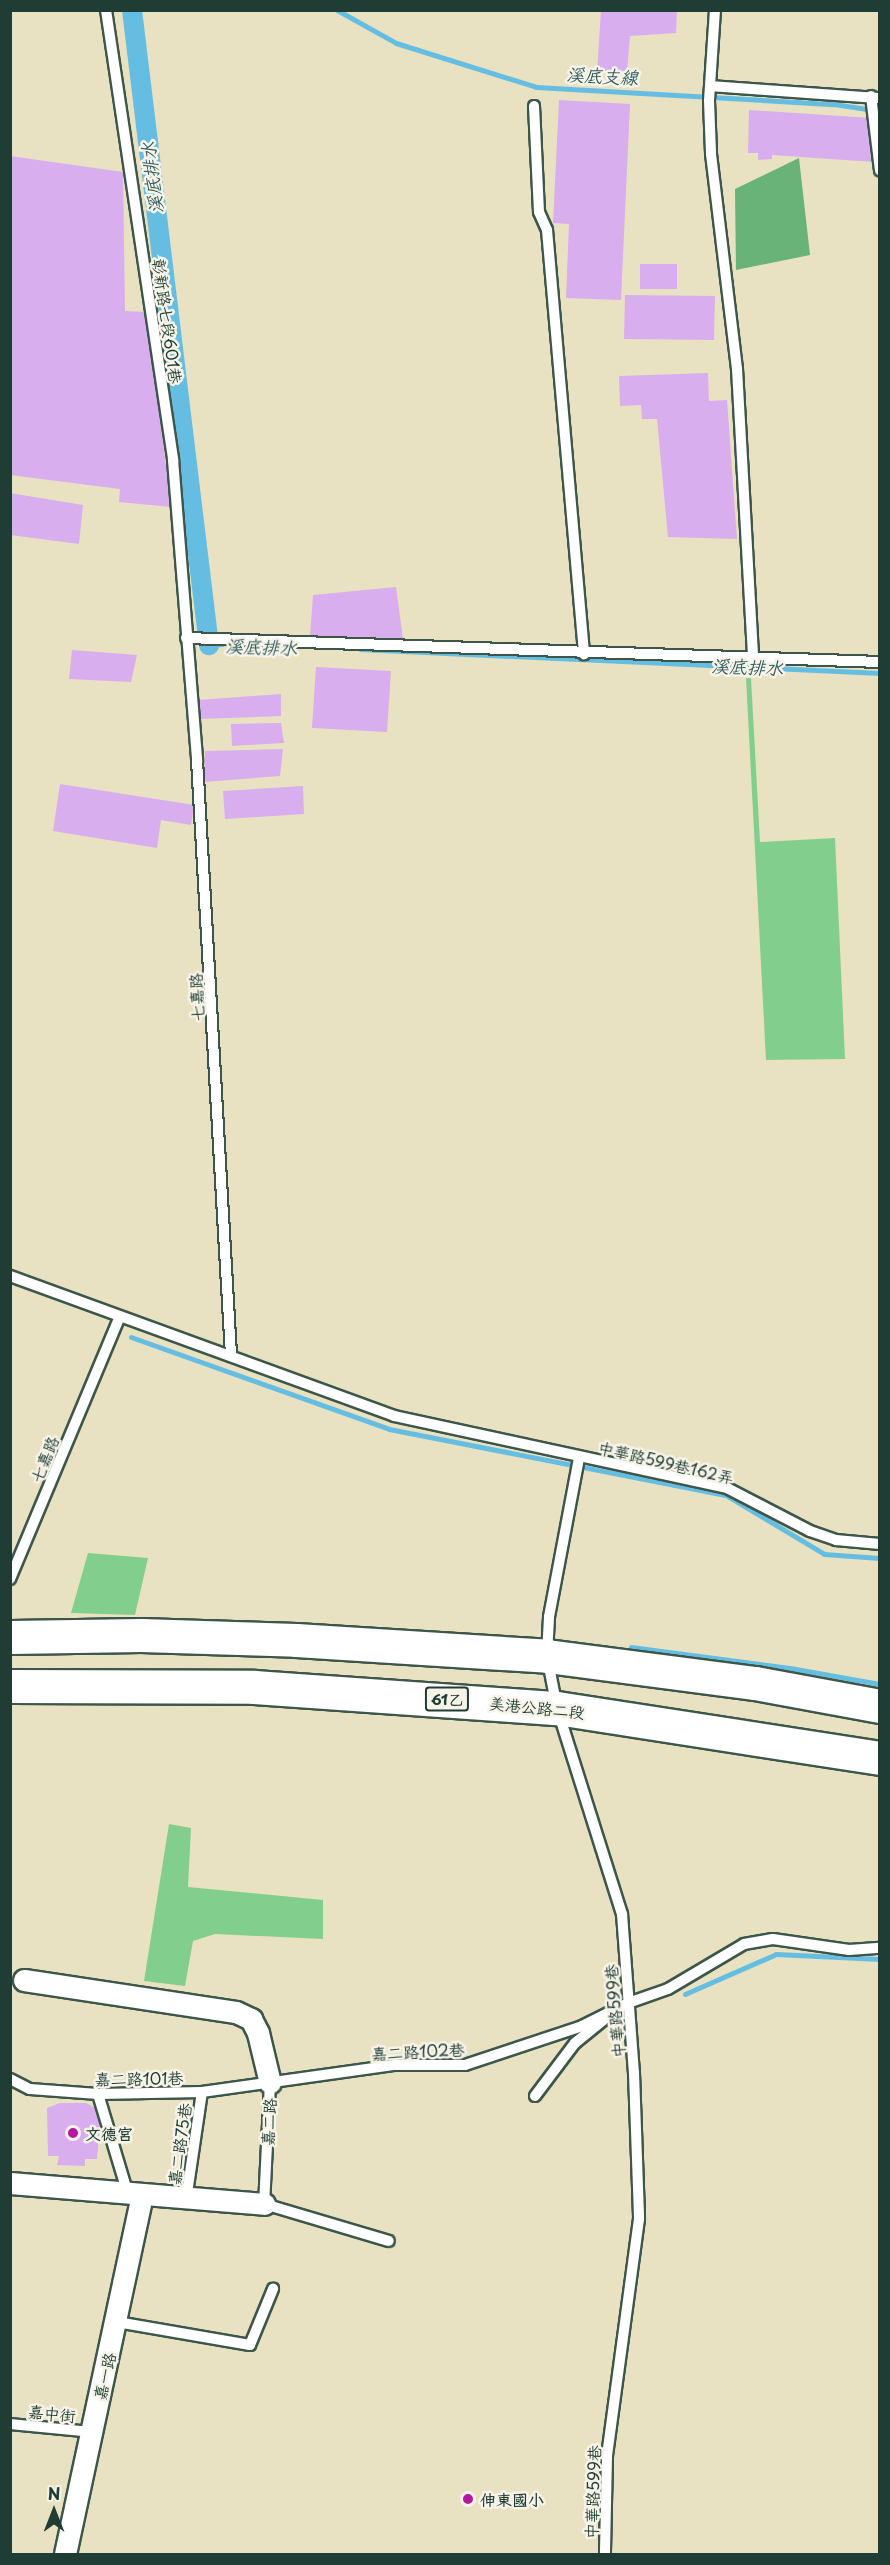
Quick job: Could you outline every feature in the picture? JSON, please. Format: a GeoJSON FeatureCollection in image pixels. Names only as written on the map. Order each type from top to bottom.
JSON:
{"type":"FeatureCollection","features":[{"type":"Feature","properties":{"kind":"main road"},"geometry":{"type":"LineString","coordinates":[[10,1637],[141,1635],[296,1640],[547,1656],[755,1683],[879,1706]]}},
{"type":"Feature","properties":{"kind":"main road","name":"美港公路二段"},"geometry":{"type":"LineString","coordinates":[[10,1686],[254,1688],[558,1708],[879,1758]]}},
{"type":"Feature","properties":{"kind":"street","name":"嘉二路"},"geometry":{"type":"LineString","coordinates":[[24,1980],[236,2012],[251,2019],[258,2033],[270,2083]]}},
{"type":"Feature","properties":{"kind":"street"},"geometry":{"type":"LineString","coordinates":[[10,2183],[135,2196],[264,2204]]}},
{"type":"Feature","properties":{"kind":"street","name":"嘉一路"},"geometry":{"type":"LineString","coordinates":[[65,2554],[117,2322],[135,2196]]}},
{"type":"Feature","properties":{"kind":"lane","name":"彰新路七段601巷"},"geometry":{"type":"LineString","coordinates":[[106,10],[172,460],[186,638]]}},
{"type":"Feature","properties":{"kind":"lane"},"geometry":{"type":"LineString","coordinates":[[715,10],[709,101],[719,236],[737,369],[753,656]]}},
{"type":"Feature","properties":{"kind":"lane"},"geometry":{"type":"LineString","coordinates":[[711,86],[875,97],[873,114],[879,170]]}},
{"type":"Feature","properties":{"kind":"lane"},"geometry":{"type":"LineString","coordinates":[[534,106],[539,213],[548,230],[584,654]]}},
{"type":"Feature","properties":{"kind":"lane"},"geometry":{"type":"LineString","coordinates":[[186,638],[584,654],[753,656],[879,662]]}},
{"type":"Feature","properties":{"kind":"lane","name":"七嘉路"},"geometry":{"type":"LineString","coordinates":[[186,638],[200,808],[231,1354]]}},
{"type":"Feature","properties":{"kind":"lane","name":"中華路599巷162弄"},"geometry":{"type":"LineString","coordinates":[[10,1276],[118,1318],[231,1354],[394,1416],[579,1458],[727,1488],[810,1531],[836,1540],[879,1544]]}},
{"type":"Feature","properties":{"kind":"lane","name":"七嘉路"},"geometry":{"type":"LineString","coordinates":[[10,1579],[118,1318]]}},
{"type":"Feature","properties":{"kind":"lane","name":"中華路599巷"},"geometry":{"type":"LineString","coordinates":[[579,1458],[549,1617],[547,1656],[558,1708],[621,1914],[639,2219],[607,2456],[605,2554]]}},
{"type":"Feature","properties":{"kind":"lane","name":"嘉二路102巷"},"geometry":{"type":"LineString","coordinates":[[270,2083],[395,2065],[465,2065],[500,2056],[610,2014],[628,2003],[668,1989],[744,1944],[773,1939],[849,1950],[879,1948]]}},
{"type":"Feature","properties":{"kind":"lane"},"geometry":{"type":"LineString","coordinates":[[536,2096],[575,2043],[590,2035],[610,2014]]}},
{"type":"Feature","properties":{"kind":"lane","name":"嘉二路101巷"},"geometry":{"type":"LineString","coordinates":[[10,2079],[30,2089],[98,2094],[202,2092],[270,2083]]}},
{"type":"Feature","properties":{"kind":"lane","name":"嘉二路"},"geometry":{"type":"LineString","coordinates":[[264,2204],[270,2083]]}},
{"type":"Feature","properties":{"kind":"lane","name":"嘉二路75巷"},"geometry":{"type":"LineString","coordinates":[[186,2200],[202,2092]]}},
{"type":"Feature","properties":{"kind":"lane"},"geometry":{"type":"LineString","coordinates":[[98,2094],[135,2196]]}},
{"type":"Feature","properties":{"kind":"lane"},"geometry":{"type":"LineString","coordinates":[[264,2204],[389,2241]]}},
{"type":"Feature","properties":{"kind":"lane"},"geometry":{"type":"LineString","coordinates":[[117,2322],[250,2345],[273,2289]]}},
{"type":"Feature","properties":{"kind":"lane","name":"嘉中街"},"geometry":{"type":"LineString","coordinates":[[10,2424],[91,2432]]}},
{"type":"Feature","properties":{"kind":"green space"},"geometry":{"type":"Polygon","coordinates":[[[799,158],[810,255],[736,270],[735,189],[799,158]]]}},
{"type":"Feature","properties":{"kind":"green space"},"geometry":{"type":"Polygon","coordinates":[[[746,678],[751,678],[760,842],[835,838],[845,1059],[766,1060],[746,678]]]}},
{"type":"Feature","properties":{"kind":"green space"},"geometry":{"type":"Polygon","coordinates":[[[88,1553],[148,1558],[135,1615],[71,1613],[88,1553]]]}},
{"type":"Feature","properties":{"kind":"green space"},"geometry":{"type":"Polygon","coordinates":[[[169,1824],[191,1828],[188,1887],[323,1900],[323,1939],[215,1934],[193,1941],[185,1986],[144,1981],[169,1824]]]}},
{"type":"Feature","properties":{"kind":"building"},"geometry":{"type":"Polygon","coordinates":[[[601,10],[677,10],[676,33],[630,36],[627,72],[597,72],[601,10]]]}},
{"type":"Feature","properties":{"kind":"building"},"geometry":{"type":"Polygon","coordinates":[[[559,100],[630,104],[621,300],[566,298],[569,224],[553,223],[559,100]]]}},
{"type":"Feature","properties":{"kind":"building"},"geometry":{"type":"Polygon","coordinates":[[[749,110],[871,118],[874,162],[772,155],[772,159],[758,160],[758,153],[748,153],[749,110]]]}},
{"type":"Feature","properties":{"kind":"building"},"geometry":{"type":"Polygon","coordinates":[[[10,156],[123,172],[125,311],[147,312],[171,507],[119,502],[120,489],[10,475],[10,156]]]}},
{"type":"Feature","properties":{"kind":"building"},"geometry":{"type":"Polygon","coordinates":[[[640,264],[677,264],[677,289],[640,289],[640,264]]]}},
{"type":"Feature","properties":{"kind":"building"},"geometry":{"type":"Polygon","coordinates":[[[625,295],[715,296],[714,340],[624,339],[625,295]]]}},
{"type":"Feature","properties":{"kind":"building"},"geometry":{"type":"Polygon","coordinates":[[[708,373],[709,401],[727,400],[737,539],[668,537],[657,419],[642,419],[641,405],[620,406],[619,376],[708,373]]]}},
{"type":"Feature","properties":{"kind":"building"},"geometry":{"type":"Polygon","coordinates":[[[10,493],[83,505],[79,544],[10,535],[10,493]]]}},
{"type":"Feature","properties":{"kind":"building"},"geometry":{"type":"Polygon","coordinates":[[[396,587],[403,639],[310,637],[313,595],[396,587]]]}},
{"type":"Feature","properties":{"kind":"building"},"geometry":{"type":"Polygon","coordinates":[[[72,650],[137,655],[131,682],[69,679],[72,650]]]}},
{"type":"Feature","properties":{"kind":"building"},"geometry":{"type":"Polygon","coordinates":[[[316,667],[391,671],[387,732],[312,728],[316,667]]]}},
{"type":"Feature","properties":{"kind":"building"},"geometry":{"type":"Polygon","coordinates":[[[281,694],[281,716],[199,719],[198,700],[281,694]]]}},
{"type":"Feature","properties":{"kind":"building"},"geometry":{"type":"Polygon","coordinates":[[[281,723],[284,743],[232,746],[231,724],[281,723]]]}},
{"type":"Feature","properties":{"kind":"building"},"geometry":{"type":"Polygon","coordinates":[[[283,749],[280,776],[204,782],[205,751],[283,749]]]}},
{"type":"Feature","properties":{"kind":"building"},"geometry":{"type":"Polygon","coordinates":[[[60,784],[194,805],[191,825],[161,820],[157,848],[53,831],[60,784]]]}},
{"type":"Feature","properties":{"kind":"building"},"geometry":{"type":"Polygon","coordinates":[[[303,786],[304,814],[225,819],[223,791],[303,786]]]}},
{"type":"Feature","properties":{"kind":"building","name":"文德宮"},"geometry":{"type":"Polygon","coordinates":[[[60,2103],[86,2103],[101,2111],[97,2159],[85,2159],[85,2166],[57,2165],[59,2156],[48,2156],[47,2108],[60,2103]]]}},
{"type":"Feature","properties":{"kind":"waterway","name":"溪底排水"},"geometry":{"type":"LineString","coordinates":[[132,10],[209,645]]}},
{"type":"Feature","properties":{"kind":"waterway","name":"溪底支線"},"geometry":{"type":"LineString","coordinates":[[337,10],[396,43],[536,87],[834,104],[880,111]]}},
{"type":"Feature","properties":{"kind":"waterway","name":"溪底排水"},"geometry":{"type":"LineString","coordinates":[[209,645],[222,644]]}},
{"type":"Feature","properties":{"kind":"waterway","name":"溪底排水"},"geometry":{"type":"LineString","coordinates":[[360,649],[880,673]]}},
{"type":"Feature","properties":{"kind":"waterway"},"geometry":{"type":"LineString","coordinates":[[131,1337],[389,1429],[726,1495],[824,1554],[880,1558]]}},
{"type":"Feature","properties":{"kind":"waterway"},"geometry":{"type":"LineString","coordinates":[[631,1647],[790,1668],[880,1684]]}},
{"type":"Feature","properties":{"kind":"waterway"},"geometry":{"type":"LineString","coordinates":[[685,1994],[776,1954],[880,1959]]}},
{"type":"Feature","properties":{"kind":"place","name":"文德宮"},"geometry":{"type":"Point","coordinates":[73,2133]}},
{"type":"Feature","properties":{"kind":"place","name":"伸東國小"},"geometry":{"type":"Point","coordinates":[468,2499]}}]}
